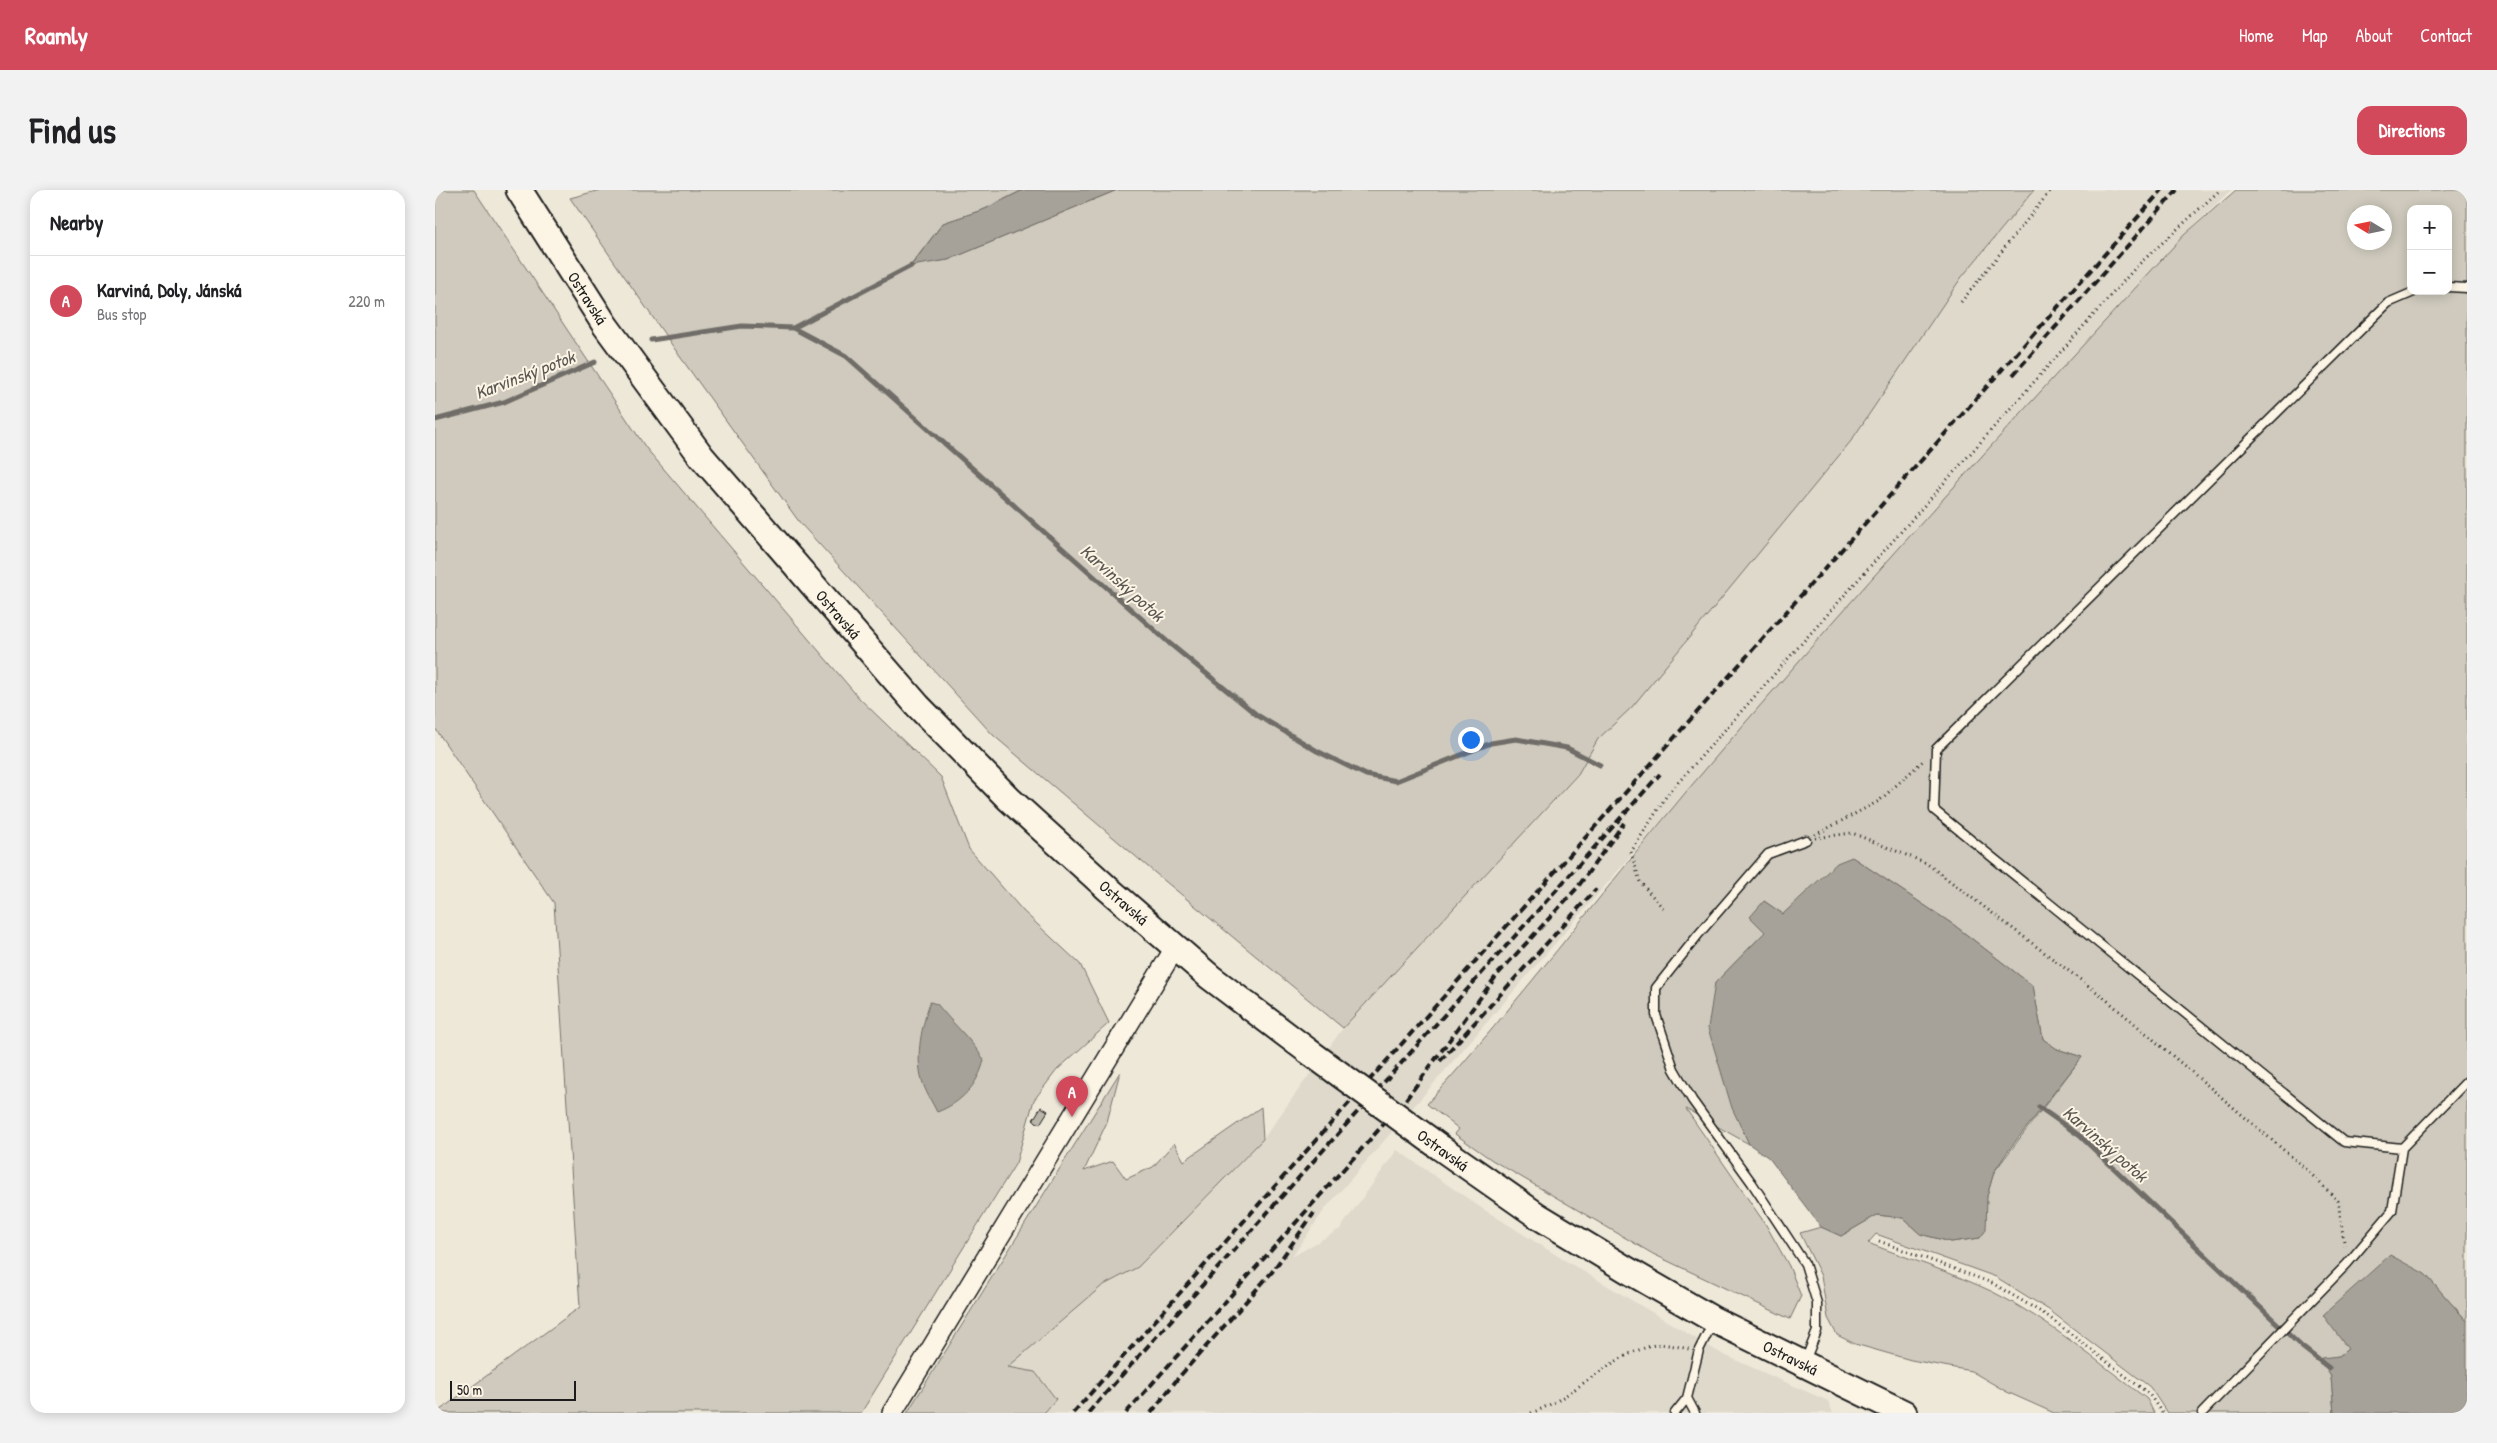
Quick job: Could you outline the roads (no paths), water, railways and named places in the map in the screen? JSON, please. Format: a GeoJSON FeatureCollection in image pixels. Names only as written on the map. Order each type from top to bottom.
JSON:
{"type":"FeatureCollection","features":[{"type":"Feature","properties":{"kind":"main road","name":"Ostravská"},"geometry":{"type":"LineString","coordinates":[[519,190],[600,318],[702,458],[860,642],[923,712],[1009,799],[1175,948],[1244,1004],[1441,1148],[1538,1216],[1714,1320],[1805,1362],[1904,1413]]}},
{"type":"Feature","properties":{"kind":"street"},"geometry":{"type":"LineString","coordinates":[[892,1413],[1175,948]]}},
{"type":"Feature","properties":{"kind":"lane"},"geometry":{"type":"LineString","coordinates":[[2452,287],[2467,288]]}},
{"type":"Feature","properties":{"kind":"lane"},"geometry":{"type":"LineString","coordinates":[[2402,1148],[2344,1142],[1935,810],[1936,750],[2388,303],[2407,295]]}},
{"type":"Feature","properties":{"kind":"lane"},"geometry":{"type":"LineString","coordinates":[[1805,1362],[1817,1331],[1817,1303],[1805,1264],[1752,1183],[1692,1100],[1674,1069],[1656,1015],[1657,988],[1704,928],[1768,854],[1806,840]]}},
{"type":"Feature","properties":{"kind":"lane"},"geometry":{"type":"LineString","coordinates":[[2202,1413],[2291,1318],[2347,1264],[2392,1212],[2402,1148],[2467,1081]]}},
{"type":"Feature","properties":{"kind":"lane"},"geometry":{"type":"LineString","coordinates":[[1675,1413],[1687,1398],[1699,1350],[1714,1320]]}},
{"type":"Feature","properties":{"kind":"lane"},"geometry":{"type":"LineString","coordinates":[[1687,1398],[1695,1413]]}},
{"type":"Feature","properties":{"kind":"waterway"},"geometry":{"type":"LineString","coordinates":[[793,328],[911,266]]}},
{"type":"Feature","properties":{"kind":"waterway","name":"Karvinský potok"},"geometry":{"type":"LineString","coordinates":[[651,340],[742,326],[793,328],[846,356],[1169,643],[1257,715],[1317,751],[1366,775],[1396,781],[1491,743],[1516,739],[1567,748],[1600,765]]}},
{"type":"Feature","properties":{"kind":"waterway","name":"Karvinský potok"},"geometry":{"type":"LineString","coordinates":[[435,420],[504,402],[595,362]]}},
{"type":"Feature","properties":{"kind":"waterway","name":"Karvinský potok"},"geometry":{"type":"LineString","coordinates":[[2039,1107],[2080,1136],[2302,1347],[2329,1368]]}},
{"type":"Feature","properties":{"kind":"railway"},"geometry":{"type":"LineString","coordinates":[[1073,1413],[2162,190]]}},
{"type":"Feature","properties":{"kind":"railway"},"geometry":{"type":"LineString","coordinates":[[2013,375],[2177,190]]}},
{"type":"Feature","properties":{"kind":"railway"},"geometry":{"type":"LineString","coordinates":[[1088,1413],[1660,774]]}},
{"type":"Feature","properties":{"kind":"railway"},"geometry":{"type":"LineString","coordinates":[[1126,1413],[1407,1098],[1497,975],[1577,888],[1624,823]]}},
{"type":"Feature","properties":{"kind":"railway"},"geometry":{"type":"LineString","coordinates":[[1440,1061],[1596,889]]}},
{"type":"Feature","properties":{"kind":"railway"},"geometry":{"type":"LineString","coordinates":[[1151,1413],[1179,1377],[1272,1272],[1314,1213]]}},
{"type":"Feature","properties":{"kind":"place","name":"Karviná, Doly, Jánská"},"geometry":{"type":"Point","coordinates":[1072,1117]}}]}
